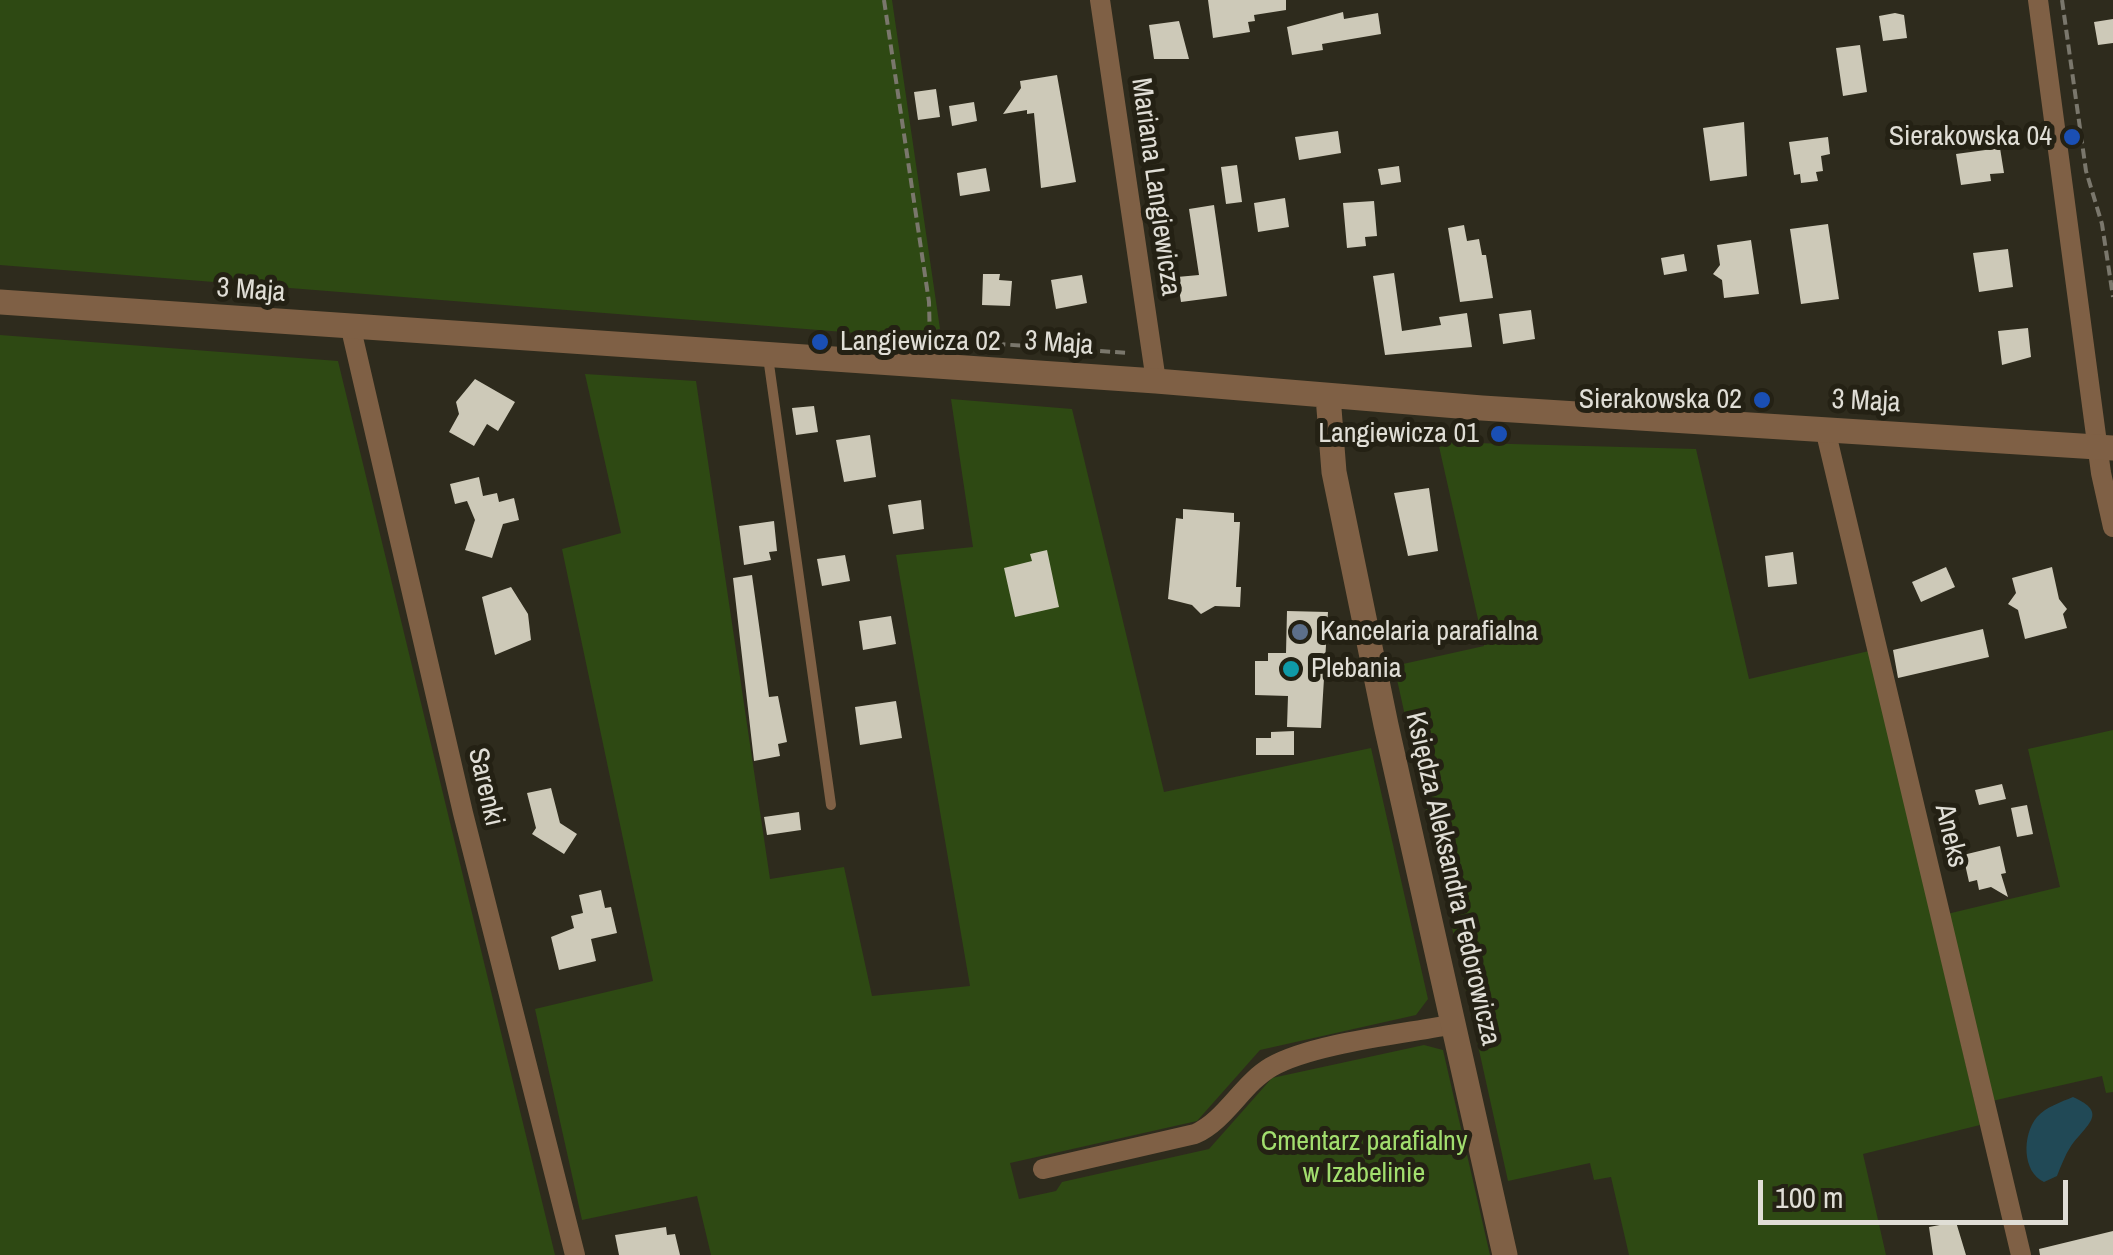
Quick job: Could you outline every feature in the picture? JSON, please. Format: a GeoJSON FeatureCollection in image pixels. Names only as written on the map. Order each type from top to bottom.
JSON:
{"type":"FeatureCollection","features":[{"type":"Feature","properties":{"kind":"street","name":"Mariana Langiewicza"},"geometry":{"type":"LineString","coordinates":[[1100,0],[1154,370]]}},
{"type":"Feature","properties":{"kind":"street"},"geometry":{"type":"LineString","coordinates":[[2038,0],[2106,447],[2113,527]]}},
{"type":"Feature","properties":{"kind":"street","name":"3 Maja"},"geometry":{"type":"LineString","coordinates":[[0,302],[768,356],[1154,370],[1328,396],[2106,447]]}},
{"type":"Feature","properties":{"kind":"street","name":"Sarenki"},"geometry":{"type":"LineString","coordinates":[[351,329],[462,813],[575,1255]]}},
{"type":"Feature","properties":{"kind":"street","name":"Księdza Aleksandra Fedorowicza"},"geometry":{"type":"LineString","coordinates":[[1328,396],[1334,472],[1506,1255]]}},
{"type":"Feature","properties":{"kind":"street","name":"Aneks"},"geometry":{"type":"LineString","coordinates":[[1825,429],[2022,1255]]}},
{"type":"Feature","properties":{"kind":"street"},"geometry":{"type":"LineString","coordinates":[[1043,1169],[1195,1134],[1208,1128],[1266,1070],[1292,1057],[1454,1024]]}},
{"type":"Feature","properties":{"kind":"lane"},"geometry":{"type":"LineString","coordinates":[[768,356],[831,805]]}},
{"type":"Feature","properties":{"kind":"path"},"geometry":{"type":"LineString","coordinates":[[884,0],[928,302],[930,344],[953,337],[968,342],[1119,350],[1154,370]]}},
{"type":"Feature","properties":{"kind":"path"},"geometry":{"type":"LineString","coordinates":[[2062,0],[2086,171],[2102,224],[2113,297]]}},
{"type":"Feature","properties":{"kind":"green space"},"geometry":{"type":"Polygon","coordinates":[[[0,0],[892,0],[940,329],[894,336],[0,265],[0,0]]]}},
{"type":"Feature","properties":{"kind":"green space"},"geometry":{"type":"Polygon","coordinates":[[[0,335],[338,361],[555,1255],[0,1255],[0,335]]]}},
{"type":"Feature","properties":{"kind":"green space","name":"Cmentarz parafialny w Izabelinie"},"geometry":{"type":"Polygon","coordinates":[[[585,374],[696,381],[770,879],[844,867],[872,996],[970,986],[896,555],[973,547],[951,399],[1072,409],[1164,792],[1371,748],[1428,999],[1416,1015],[1260,1050],[1197,1121],[1010,1163],[1019,1199],[1056,1191],[1062,1182],[1209,1149],[1272,1078],[1424,1045],[1443,1050],[1490,1255],[711,1255],[697,1196],[582,1220],[535,1009],[653,981],[562,549],[621,533],[585,374]]]}},
{"type":"Feature","properties":{"kind":"green space"},"geometry":{"type":"Polygon","coordinates":[[[1438,442],[1696,449],[1749,679],[1869,651],[1980,1125],[1863,1154],[1886,1255],[1629,1255],[1611,1177],[1594,1180],[1590,1163],[1508,1181],[1394,666],[1484,646],[1438,442]]]}},
{"type":"Feature","properties":{"kind":"green space"},"geometry":{"type":"Polygon","coordinates":[[[2113,730],[2113,1092],[2106,1093],[2102,1076],[1992,1101],[1947,914],[2060,887],[2028,749],[2113,730]]]}},
{"type":"Feature","properties":{"kind":"water"},"geometry":{"type":"Polygon","coordinates":[[[2073,1097],[2090,1108],[2092,1119],[2069,1149],[2057,1176],[2044,1182],[2028,1162],[2029,1133],[2041,1113],[2073,1097]]]}},
{"type":"Feature","properties":{"kind":"building"},"geometry":{"type":"Polygon","coordinates":[[[1208,0],[1286,0],[1286,10],[1254,15],[1255,21],[1248,22],[1250,32],[1213,38],[1208,0]]]}},
{"type":"Feature","properties":{"kind":"building"},"geometry":{"type":"Polygon","coordinates":[[[1343,12],[1344,19],[1378,13],[1381,34],[1322,44],[1323,50],[1292,55],[1287,27],[1343,12]]]}},
{"type":"Feature","properties":{"kind":"building"},"geometry":{"type":"Polygon","coordinates":[[[1904,15],[1907,38],[1883,41],[1879,16],[1904,15]]]}},
{"type":"Feature","properties":{"kind":"building"},"geometry":{"type":"Polygon","coordinates":[[[2113,19],[2113,43],[2098,45],[2094,22],[2113,19]]]}},
{"type":"Feature","properties":{"kind":"building"},"geometry":{"type":"Polygon","coordinates":[[[1179,21],[1189,59],[1154,59],[1149,25],[1179,21]]]}},
{"type":"Feature","properties":{"kind":"building"},"geometry":{"type":"Polygon","coordinates":[[[1860,45],[1867,92],[1843,96],[1836,48],[1860,45]]]}},
{"type":"Feature","properties":{"kind":"building"},"geometry":{"type":"Polygon","coordinates":[[[1057,75],[1076,182],[1041,188],[1034,113],[1027,114],[1027,110],[1003,114],[1021,88],[1020,81],[1057,75]]]}},
{"type":"Feature","properties":{"kind":"building"},"geometry":{"type":"Polygon","coordinates":[[[936,89],[940,117],[918,120],[914,92],[936,89]]]}},
{"type":"Feature","properties":{"kind":"building"},"geometry":{"type":"Polygon","coordinates":[[[974,102],[977,121],[952,126],[949,106],[974,102]]]}},
{"type":"Feature","properties":{"kind":"building"},"geometry":{"type":"Polygon","coordinates":[[[1744,122],[1747,176],[1710,181],[1703,128],[1744,122]]]}},
{"type":"Feature","properties":{"kind":"building"},"geometry":{"type":"Polygon","coordinates":[[[1338,131],[1341,153],[1299,160],[1295,137],[1338,131]]]}},
{"type":"Feature","properties":{"kind":"building"},"geometry":{"type":"Polygon","coordinates":[[[1828,137],[1830,154],[1821,156],[1823,171],[1816,172],[1818,181],[1801,183],[1800,174],[1794,175],[1789,142],[1828,137]]]}},
{"type":"Feature","properties":{"kind":"building"},"geometry":{"type":"Polygon","coordinates":[[[2000,148],[2004,173],[1990,174],[1991,181],[1961,185],[1956,154],[2000,148]]]}},
{"type":"Feature","properties":{"kind":"building"},"geometry":{"type":"Polygon","coordinates":[[[1237,165],[1242,202],[1226,204],[1221,167],[1237,165]]]}},
{"type":"Feature","properties":{"kind":"building"},"geometry":{"type":"Polygon","coordinates":[[[1399,166],[1401,182],[1381,185],[1378,169],[1399,166]]]}},
{"type":"Feature","properties":{"kind":"building"},"geometry":{"type":"Polygon","coordinates":[[[986,168],[990,191],[960,196],[957,173],[986,168]]]}},
{"type":"Feature","properties":{"kind":"building"},"geometry":{"type":"Polygon","coordinates":[[[1285,198],[1289,227],[1258,232],[1254,203],[1285,198]]]}},
{"type":"Feature","properties":{"kind":"building"},"geometry":{"type":"Polygon","coordinates":[[[1374,201],[1377,236],[1365,237],[1366,246],[1347,248],[1343,203],[1374,201]]]}},
{"type":"Feature","properties":{"kind":"building"},"geometry":{"type":"Polygon","coordinates":[[[1214,205],[1227,296],[1181,302],[1177,277],[1199,275],[1189,209],[1214,205]]]}},
{"type":"Feature","properties":{"kind":"building"},"geometry":{"type":"Polygon","coordinates":[[[1828,224],[1839,299],[1801,304],[1790,229],[1828,224]]]}},
{"type":"Feature","properties":{"kind":"building"},"geometry":{"type":"Polygon","coordinates":[[[1464,225],[1467,241],[1479,239],[1482,255],[1486,255],[1493,298],[1460,302],[1448,228],[1464,225]]]}},
{"type":"Feature","properties":{"kind":"building"},"geometry":{"type":"Polygon","coordinates":[[[1751,240],[1759,294],[1724,298],[1722,280],[1713,274],[1720,265],[1717,245],[1751,240]]]}},
{"type":"Feature","properties":{"kind":"building"},"geometry":{"type":"Polygon","coordinates":[[[2008,249],[2013,287],[1979,292],[1973,253],[2008,249]]]}},
{"type":"Feature","properties":{"kind":"building"},"geometry":{"type":"Polygon","coordinates":[[[1684,254],[1687,271],[1664,275],[1661,258],[1684,254]]]}},
{"type":"Feature","properties":{"kind":"building"},"geometry":{"type":"Polygon","coordinates":[[[1394,273],[1402,331],[1441,325],[1439,317],[1467,313],[1472,347],[1385,355],[1373,276],[1394,273]]]}},
{"type":"Feature","properties":{"kind":"building"},"geometry":{"type":"Polygon","coordinates":[[[983,274],[1000,274],[999,280],[1012,281],[1010,306],[982,305],[983,274]]]}},
{"type":"Feature","properties":{"kind":"building"},"geometry":{"type":"Polygon","coordinates":[[[1082,275],[1087,303],[1056,309],[1051,280],[1082,275]]]}},
{"type":"Feature","properties":{"kind":"building"},"geometry":{"type":"Polygon","coordinates":[[[1531,310],[1535,339],[1503,344],[1499,314],[1531,310]]]}},
{"type":"Feature","properties":{"kind":"building"},"geometry":{"type":"Polygon","coordinates":[[[2028,328],[2031,357],[2002,365],[1998,331],[2028,328]]]}},
{"type":"Feature","properties":{"kind":"building"},"geometry":{"type":"Polygon","coordinates":[[[475,379],[515,402],[498,431],[487,424],[474,446],[449,432],[459,414],[456,402],[475,379]]]}},
{"type":"Feature","properties":{"kind":"building"},"geometry":{"type":"Polygon","coordinates":[[[814,406],[818,432],[796,435],[792,408],[814,406]]]}},
{"type":"Feature","properties":{"kind":"building"},"geometry":{"type":"Polygon","coordinates":[[[870,435],[876,477],[844,482],[836,440],[870,435]]]}},
{"type":"Feature","properties":{"kind":"building"},"geometry":{"type":"Polygon","coordinates":[[[479,477],[483,496],[497,493],[499,502],[514,498],[519,520],[503,524],[492,558],[465,550],[475,520],[467,501],[455,504],[450,484],[479,477]]]}},
{"type":"Feature","properties":{"kind":"building"},"geometry":{"type":"Polygon","coordinates":[[[1429,488],[1438,551],[1408,556],[1394,493],[1429,488]]]}},
{"type":"Feature","properties":{"kind":"building"},"geometry":{"type":"Polygon","coordinates":[[[921,500],[924,529],[893,534],[888,505],[921,500]]]}},
{"type":"Feature","properties":{"kind":"building"},"geometry":{"type":"Polygon","coordinates":[[[1183,509],[1234,513],[1234,522],[1240,522],[1236,587],[1241,587],[1240,607],[1215,606],[1201,614],[1192,605],[1168,599],[1176,518],[1183,519],[1183,509]]]}},
{"type":"Feature","properties":{"kind":"building"},"geometry":{"type":"Polygon","coordinates":[[[774,521],[777,551],[769,552],[771,560],[744,565],[739,526],[774,521]]]}},
{"type":"Feature","properties":{"kind":"building"},"geometry":{"type":"Polygon","coordinates":[[[1047,550],[1059,607],[1015,617],[1004,568],[1032,561],[1030,554],[1047,550]]]}},
{"type":"Feature","properties":{"kind":"building"},"geometry":{"type":"Polygon","coordinates":[[[1793,552],[1797,584],[1768,587],[1765,556],[1793,552]]]}},
{"type":"Feature","properties":{"kind":"building"},"geometry":{"type":"Polygon","coordinates":[[[845,555],[850,581],[822,586],[817,559],[845,555]]]}},
{"type":"Feature","properties":{"kind":"building"},"geometry":{"type":"Polygon","coordinates":[[[1946,567],[1955,587],[1921,602],[1912,582],[1946,567]]]}},
{"type":"Feature","properties":{"kind":"building"},"geometry":{"type":"Polygon","coordinates":[[[2052,567],[2059,599],[2067,609],[2063,614],[2067,628],[2025,639],[2018,610],[2008,604],[2016,593],[2012,578],[2052,567]]]}},
{"type":"Feature","properties":{"kind":"building"},"geometry":{"type":"Polygon","coordinates":[[[752,575],[769,697],[778,696],[787,742],[778,744],[780,756],[754,761],[733,578],[752,575]]]}},
{"type":"Feature","properties":{"kind":"building"},"geometry":{"type":"Polygon","coordinates":[[[511,587],[528,614],[531,640],[495,655],[482,597],[511,587]]]}},
{"type":"Feature","properties":{"kind":"building","name":"Plebania"},"geometry":{"type":"Polygon","coordinates":[[[1287,611],[1328,612],[1321,728],[1287,727],[1288,696],[1255,695],[1255,661],[1268,661],[1268,653],[1286,653],[1287,611]]]}},
{"type":"Feature","properties":{"kind":"building"},"geometry":{"type":"Polygon","coordinates":[[[891,616],[896,644],[863,650],[859,621],[891,616]]]}},
{"type":"Feature","properties":{"kind":"building"},"geometry":{"type":"Polygon","coordinates":[[[1983,629],[1989,657],[1898,678],[1893,650],[1983,629]]]}},
{"type":"Feature","properties":{"kind":"building"},"geometry":{"type":"Polygon","coordinates":[[[896,701],[902,738],[860,745],[855,707],[896,701]]]}},
{"type":"Feature","properties":{"kind":"building"},"geometry":{"type":"Polygon","coordinates":[[[1294,731],[1294,755],[1256,755],[1256,738],[1271,738],[1271,732],[1294,731]]]}},
{"type":"Feature","properties":{"kind":"building"},"geometry":{"type":"Polygon","coordinates":[[[2002,784],[2006,799],[1979,805],[1975,790],[2002,784]]]}},
{"type":"Feature","properties":{"kind":"building"},"geometry":{"type":"Polygon","coordinates":[[[551,788],[560,823],[577,834],[564,854],[532,834],[536,828],[527,793],[551,788]]]}},
{"type":"Feature","properties":{"kind":"building"},"geometry":{"type":"Polygon","coordinates":[[[2027,805],[2033,834],[2017,837],[2011,808],[2027,805]]]}},
{"type":"Feature","properties":{"kind":"building"},"geometry":{"type":"Polygon","coordinates":[[[799,812],[801,830],[767,835],[764,817],[799,812]]]}},
{"type":"Feature","properties":{"kind":"building"},"geometry":{"type":"Polygon","coordinates":[[[2000,846],[2006,873],[2001,874],[2008,897],[1991,887],[1979,890],[1977,880],[1969,882],[1963,855],[2000,846]]]}},
{"type":"Feature","properties":{"kind":"building"},"geometry":{"type":"Polygon","coordinates":[[[601,890],[605,908],[611,907],[617,933],[591,939],[596,961],[559,970],[551,937],[574,928],[571,916],[583,913],[579,895],[601,890]]]}},
{"type":"Feature","properties":{"kind":"building"},"geometry":{"type":"Polygon","coordinates":[[[1956,1222],[1966,1255],[1933,1255],[1929,1227],[1956,1222]]]}},
{"type":"Feature","properties":{"kind":"building"},"geometry":{"type":"Polygon","coordinates":[[[666,1227],[667,1235],[675,1234],[680,1255],[619,1255],[615,1235],[666,1227]]]}},
{"type":"Feature","properties":{"kind":"building"},"geometry":{"type":"Polygon","coordinates":[[[2113,1231],[2113,1255],[2040,1255],[2039,1249],[2113,1231]]]}},
{"type":"Feature","properties":{"kind":"place","name":"Sierakowska 04"},"geometry":{"type":"Point","coordinates":[2072,137]}},
{"type":"Feature","properties":{"kind":"place","name":"Langiewicza 02"},"geometry":{"type":"Point","coordinates":[820,342]}},
{"type":"Feature","properties":{"kind":"place","name":"Sierakowska 02"},"geometry":{"type":"Point","coordinates":[1762,400]}},
{"type":"Feature","properties":{"kind":"place","name":"Langiewicza 01"},"geometry":{"type":"Point","coordinates":[1499,434]}},
{"type":"Feature","properties":{"kind":"place","name":"Kancelaria parafialna"},"geometry":{"type":"Point","coordinates":[1300,632]}},
{"type":"Feature","properties":{"kind":"place","name":"Plebania"},"geometry":{"type":"Point","coordinates":[1291,669]}}]}
